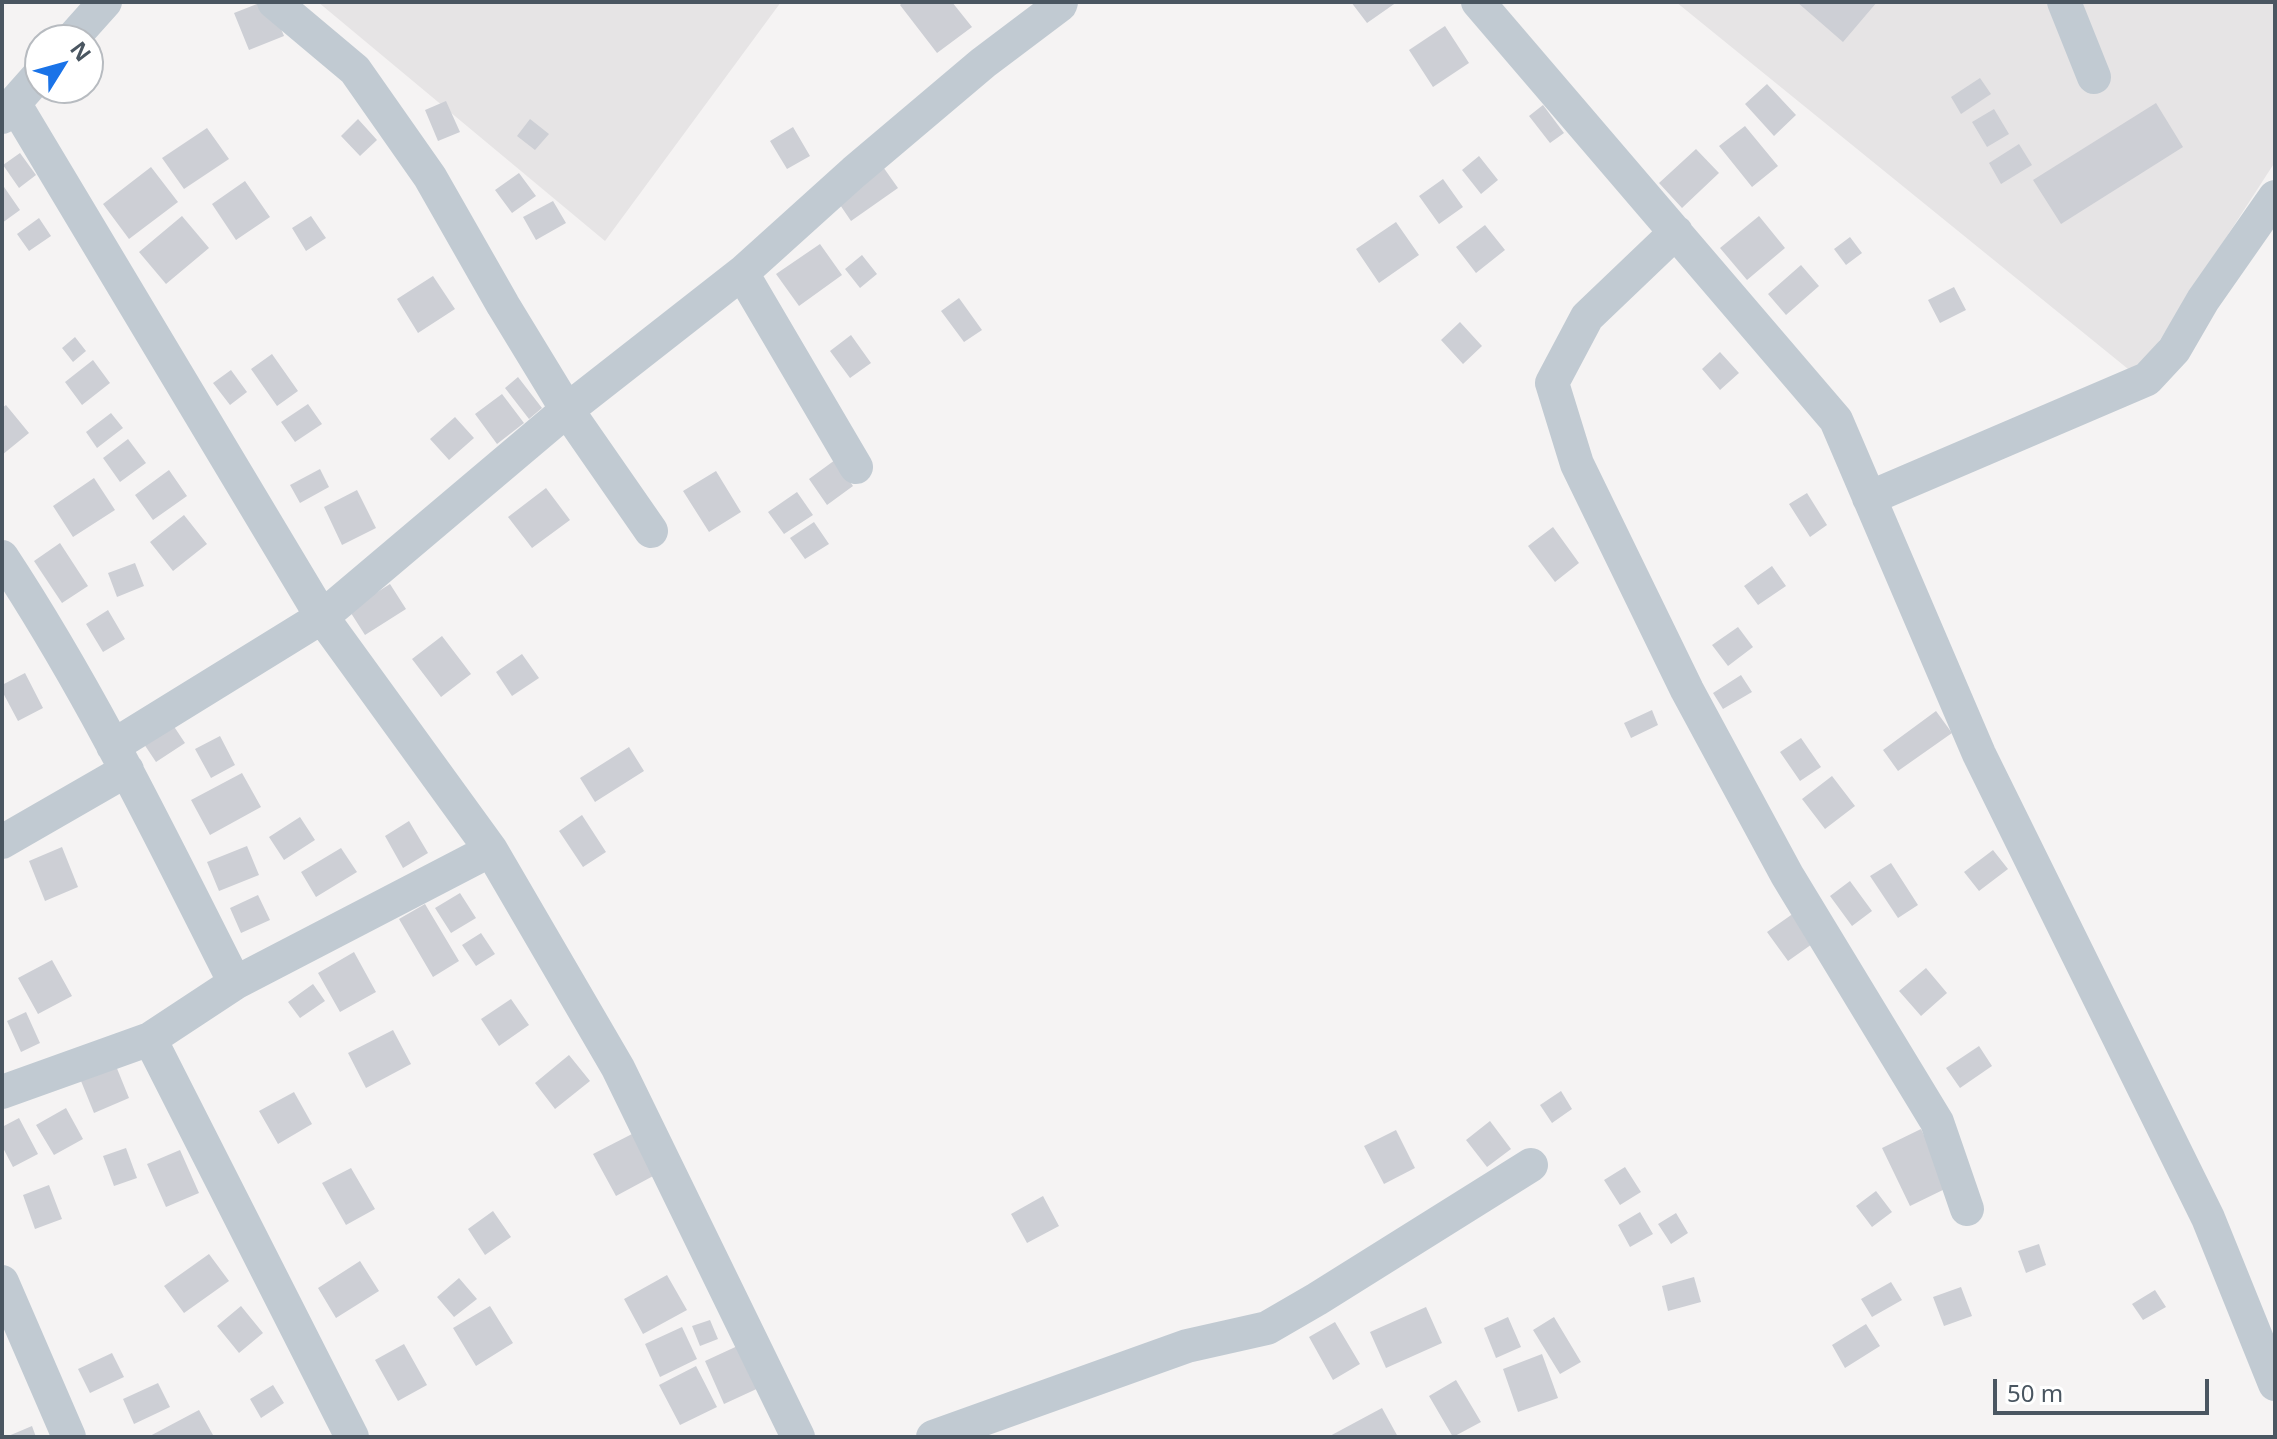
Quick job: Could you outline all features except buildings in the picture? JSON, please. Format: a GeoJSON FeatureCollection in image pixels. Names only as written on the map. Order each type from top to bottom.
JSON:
{"type":"FeatureCollection","features":[{"type":"Feature","properties":{"kind":"street"},"geometry":{"type":"LineString","coordinates":[[85,24],[105,2]]}},
{"type":"Feature","properties":{"kind":"street"},"geometry":{"type":"LineString","coordinates":[[274,2],[355,70],[430,177],[567,410],[651,531]]}},
{"type":"Feature","properties":{"kind":"street"},"geometry":{"type":"LineString","coordinates":[[2,842],[322,617],[567,410],[742,273],[866,162],[1061,2]]}},
{"type":"Feature","properties":{"kind":"street"},"geometry":{"type":"LineString","coordinates":[[1478,2],[1836,420],[1979,754],[2208,1218],[2275,1384]]}},
{"type":"Feature","properties":{"kind":"street"},"geometry":{"type":"LineString","coordinates":[[2064,2],[2094,77]]}},
{"type":"Feature","properties":{"kind":"street"},"geometry":{"type":"LineString","coordinates":[[24,92],[8,110],[322,617],[491,850],[618,1068],[798,1437]]}},
{"type":"Feature","properties":{"kind":"street"},"geometry":{"type":"LineString","coordinates":[[1869,498],[2147,379],[2174,350],[2203,300],[2275,197]]}},
{"type":"Feature","properties":{"kind":"street"},"geometry":{"type":"LineString","coordinates":[[1676,232],[1587,317],[1552,383],[1577,464],[1687,690],[1787,875],[1937,1122],[1967,1209]]}},
{"type":"Feature","properties":{"kind":"street"},"geometry":{"type":"LineString","coordinates":[[742,273],[856,467]]}},
{"type":"Feature","properties":{"kind":"street"},"geometry":{"type":"LineString","coordinates":[[2,557],[26,593],[120,758],[235,983]]}},
{"type":"Feature","properties":{"kind":"street"},"geometry":{"type":"LineString","coordinates":[[2,1092],[150,1039],[235,983],[491,850]]}},
{"type":"Feature","properties":{"kind":"street"},"geometry":{"type":"LineString","coordinates":[[150,1039],[352,1437]]}},
{"type":"Feature","properties":{"kind":"street"},"geometry":{"type":"LineString","coordinates":[[933,1437],[1006,1425],[1187,1346],[1267,1328],[1531,1165]]}},
{"type":"Feature","properties":{"kind":"street"},"geometry":{"type":"LineString","coordinates":[[2,1282],[69,1437]]}},
{"type":"Feature","properties":{"kind":"shaded area"},"geometry":{"type":"Polygon","coordinates":[[[318,2],[781,2],[605,241],[318,2]]]}},
{"type":"Feature","properties":{"kind":"shaded area"},"geometry":{"type":"Polygon","coordinates":[[[1676,2],[2275,2],[2275,162],[2145,363],[2133,373],[1676,2]]]}}]}
